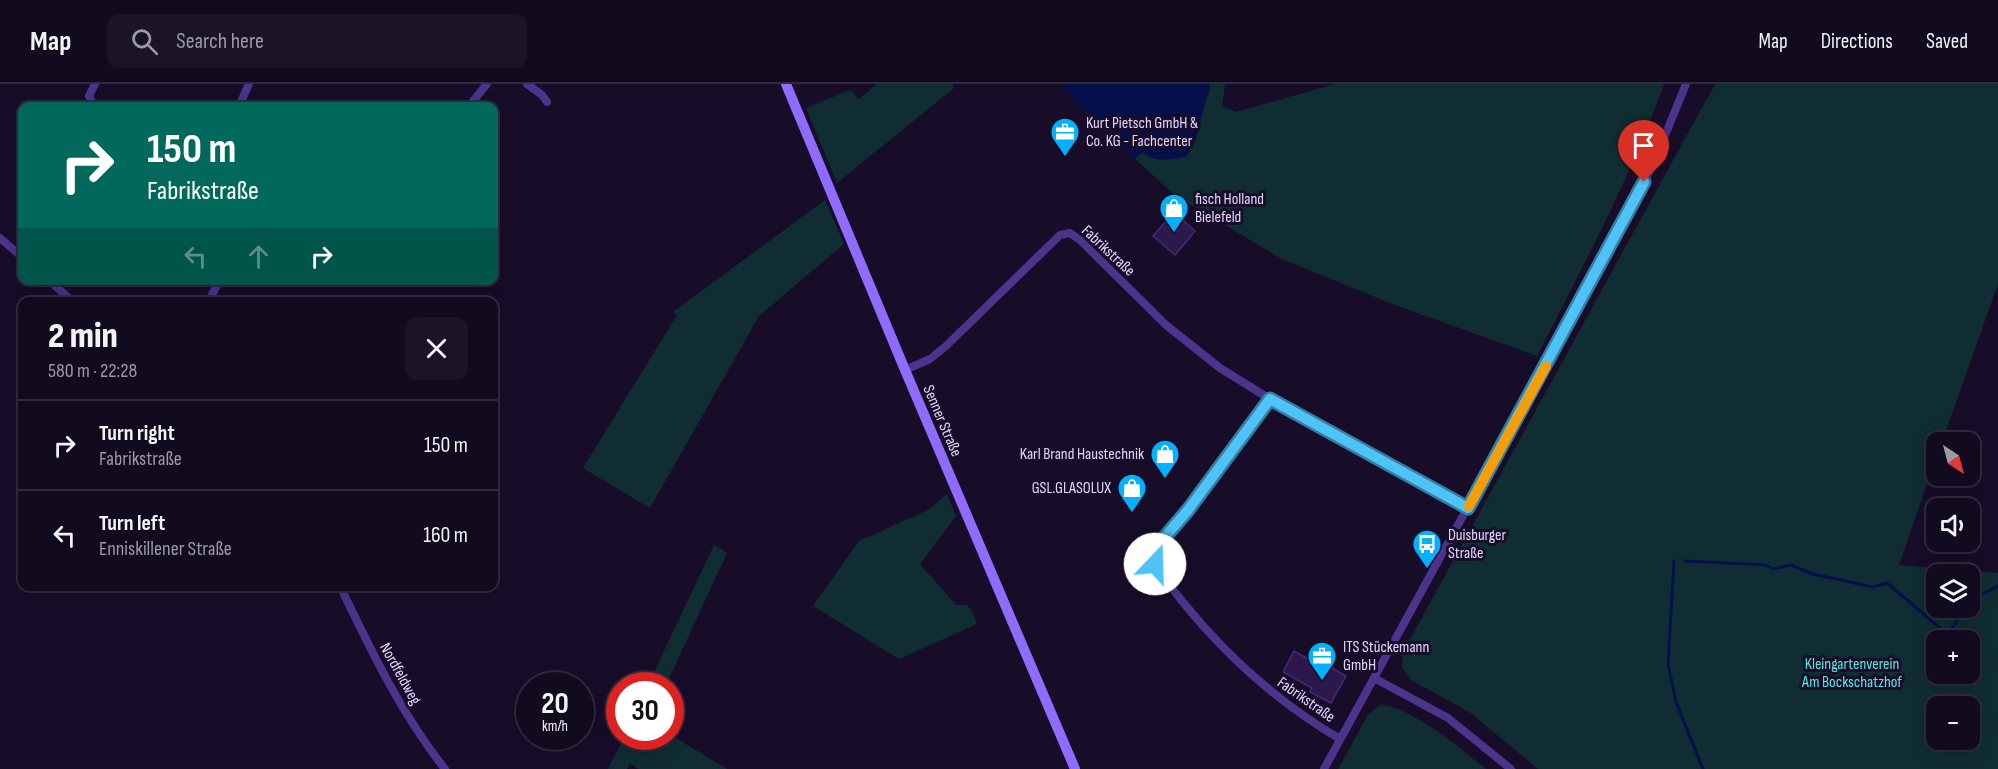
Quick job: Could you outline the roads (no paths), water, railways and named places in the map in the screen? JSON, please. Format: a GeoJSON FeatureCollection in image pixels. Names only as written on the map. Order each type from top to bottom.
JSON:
{"type":"FeatureCollection","features":[{"type":"Feature","properties":{"kind":"street"},"geometry":{"type":"LineString","coordinates":[[92,102],[89,96],[96,84]]}},
{"type":"Feature","properties":{"kind":"street"},"geometry":{"type":"LineString","coordinates":[[241,102],[249,84]]}},
{"type":"Feature","properties":{"kind":"street"},"geometry":{"type":"LineString","coordinates":[[472,102],[487,84]]}},
{"type":"Feature","properties":{"kind":"street"},"geometry":{"type":"LineString","coordinates":[[527,84],[542,95],[547,102]]}},
{"type":"Feature","properties":{"kind":"street","name":"Senner Straße"},"geometry":{"type":"LineString","coordinates":[[786,84],[1075,769]]}},
{"type":"Feature","properties":{"kind":"street"},"geometry":{"type":"LineString","coordinates":[[1324,769],[1628,215],[1653,165],[1686,84]]}},
{"type":"Feature","properties":{"kind":"street","name":"Fabrikstraße"},"geometry":{"type":"LineString","coordinates":[[905,370],[930,359],[946,346],[1060,235],[1070,233],[1195,350],[1270,399],[1468,508]]}},
{"type":"Feature","properties":{"kind":"street"},"geometry":{"type":"LineString","coordinates":[[0,238],[18,254]]}},
{"type":"Feature","properties":{"kind":"street"},"geometry":{"type":"LineString","coordinates":[[54,285],[68,297]]}},
{"type":"Feature","properties":{"kind":"street","name":"Fabrikstraße"},"geometry":{"type":"LineString","coordinates":[[1270,399],[1188,510],[1158,545],[1154,555],[1155,564],[1201,624],[1248,673],[1305,717],[1341,739]]}},
{"type":"Feature","properties":{"kind":"street","name":"Nordfeldweg"},"geometry":{"type":"LineString","coordinates":[[343,591],[403,709],[445,769]]}},
{"type":"Feature","properties":{"kind":"street"},"geometry":{"type":"LineString","coordinates":[[1374,678],[1448,718],[1511,769]]}},
{"type":"Feature","properties":{"kind":"waterway"},"geometry":{"type":"LineString","coordinates":[[1674,561],[1668,664],[1676,702],[1703,769]]}},
{"type":"Feature","properties":{"kind":"waterway"},"geometry":{"type":"LineString","coordinates":[[1685,561],[1766,565],[1773,569],[1791,565],[1813,574],[1873,587],[1887,583],[1926,616]]}},
{"type":"Feature","properties":{"kind":"waterway"},"geometry":{"type":"LineString","coordinates":[[1980,595],[1998,586]]}},
{"type":"Feature","properties":{"kind":"waterway"},"geometry":{"type":"LineString","coordinates":[[1928,618],[1946,633],[1955,625],[1958,618]]}},
{"type":"Feature","properties":{"kind":"place","name":"Kurt Pietsch GmbH & Co. KG - Fachcenter"},"geometry":{"type":"Point","coordinates":[1065,158]}},
{"type":"Feature","properties":{"kind":"place","name":"fisch Holland Bielefeld"},"geometry":{"type":"Point","coordinates":[1174,234]}},
{"type":"Feature","properties":{"kind":"place","name":"Karl Brand Haustechnik"},"geometry":{"type":"Point","coordinates":[1165,480]}},
{"type":"Feature","properties":{"kind":"place","name":"GSL.GLASOLUX"},"geometry":{"type":"Point","coordinates":[1132,514]}},
{"type":"Feature","properties":{"kind":"place","name":"Duisburger Straße"},"geometry":{"type":"Point","coordinates":[1427,570]}},
{"type":"Feature","properties":{"kind":"place","name":"ITS Stückemann GmbH"},"geometry":{"type":"Point","coordinates":[1322,682]}},
{"type":"Feature","properties":{"kind":"park label","name":"Kleingartenverein Am Bockschatzhof"},"geometry":{"type":"Point","coordinates":[1852,673]}}]}
